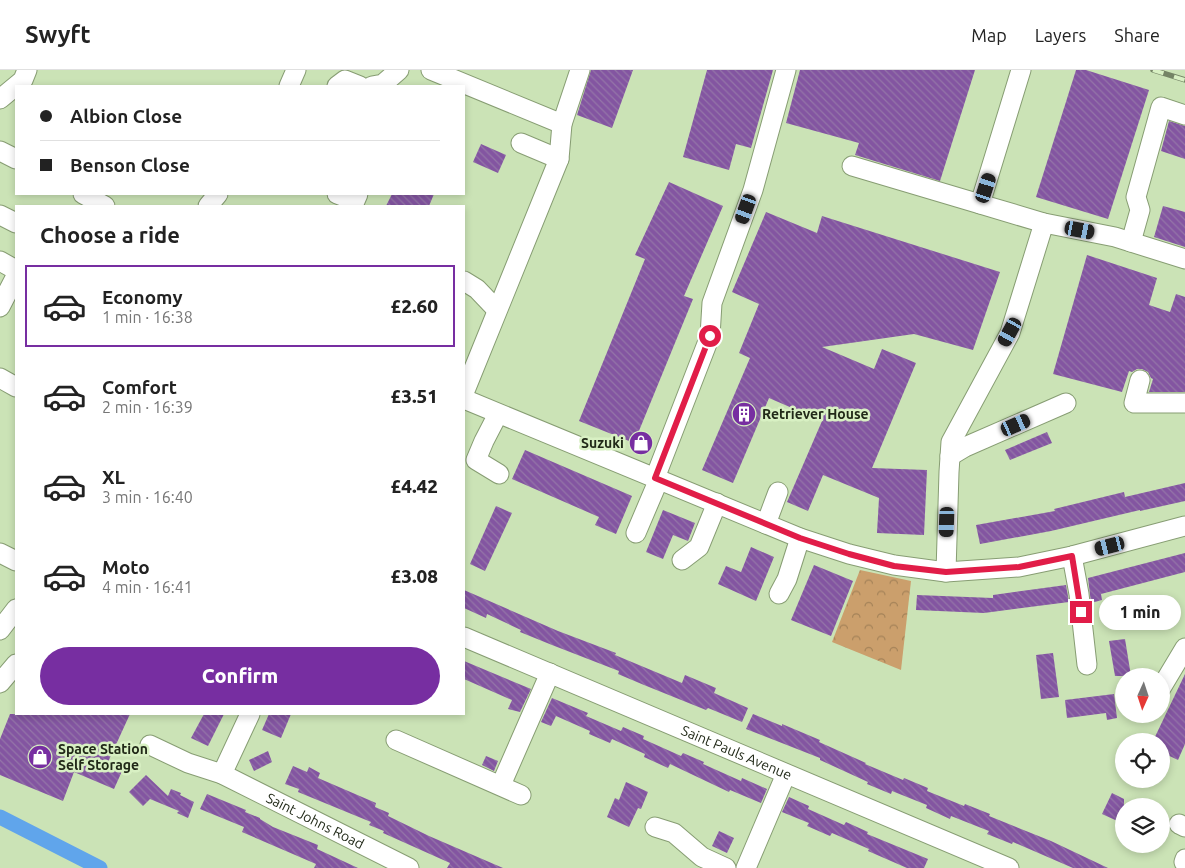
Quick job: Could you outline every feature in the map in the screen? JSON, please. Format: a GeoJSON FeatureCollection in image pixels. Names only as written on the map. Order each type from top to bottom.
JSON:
{"type":"FeatureCollection","features":[{"type":"Feature","properties":{"kind":"street"},"geometry":{"type":"LineString","coordinates":[[17,85],[23,80],[27,70]]}},
{"type":"Feature","properties":{"kind":"street"},"geometry":{"type":"LineString","coordinates":[[289,85],[296,70]]}},
{"type":"Feature","properties":{"kind":"street"},"geometry":{"type":"LineString","coordinates":[[378,85],[383,84],[401,70]]}},
{"type":"Feature","properties":{"kind":"street"},"geometry":{"type":"LineString","coordinates":[[396,85],[401,70]]}},
{"type":"Feature","properties":{"kind":"street"},"geometry":{"type":"LineString","coordinates":[[431,70],[562,124]]}},
{"type":"Feature","properties":{"kind":"street"},"geometry":{"type":"LineString","coordinates":[[465,390],[559,159],[562,124],[580,70]]}},
{"type":"Feature","properties":{"kind":"street"},"geometry":{"type":"LineString","coordinates":[[636,533],[710,336],[712,303],[753,190],[786,70]]}},
{"type":"Feature","properties":{"kind":"street"},"geometry":{"type":"LineString","coordinates":[[980,204],[1021,70]]}},
{"type":"Feature","properties":{"kind":"street"},"geometry":{"type":"LineString","coordinates":[[338,85],[345,80],[358,85]]}},
{"type":"Feature","properties":{"kind":"street"},"geometry":{"type":"LineString","coordinates":[[0,99],[15,87]]}},
{"type":"Feature","properties":{"kind":"street"},"geometry":{"type":"LineString","coordinates":[[1130,242],[1140,210],[1136,196],[1161,107],[1185,115]]}},
{"type":"Feature","properties":{"kind":"street"},"geometry":{"type":"LineString","coordinates":[[520,143],[559,159]]}},
{"type":"Feature","properties":{"kind":"street"},"geometry":{"type":"LineString","coordinates":[[0,151],[15,158]]}},
{"type":"Feature","properties":{"kind":"street"},"geometry":{"type":"LineString","coordinates":[[852,166],[1044,223],[1115,237],[1185,259]]}},
{"type":"Feature","properties":{"kind":"street"},"geometry":{"type":"LineString","coordinates":[[209,205],[217,195]]}},
{"type":"Feature","properties":{"kind":"street"},"geometry":{"type":"LineString","coordinates":[[341,195],[359,200]]}},
{"type":"Feature","properties":{"kind":"street"},"geometry":{"type":"LineString","coordinates":[[0,215],[15,222]]}},
{"type":"Feature","properties":{"kind":"street"},"geometry":{"type":"LineString","coordinates":[[946,572],[951,442],[1010,332],[1044,223]]}},
{"type":"Feature","properties":{"kind":"street"},"geometry":{"type":"LineString","coordinates":[[0,261],[15,269]]}},
{"type":"Feature","properties":{"kind":"street"},"geometry":{"type":"LineString","coordinates":[[0,307],[15,278]]}},
{"type":"Feature","properties":{"kind":"street"},"geometry":{"type":"LineString","coordinates":[[465,282],[477,289],[497,310]]}},
{"type":"Feature","properties":{"kind":"street"},"geometry":{"type":"LineString","coordinates":[[0,378],[15,386]]}},
{"type":"Feature","properties":{"kind":"street"},"geometry":{"type":"LineString","coordinates":[[1140,380],[1134,403],[1185,403]]}},
{"type":"Feature","properties":{"kind":"street"},"geometry":{"type":"LineString","coordinates":[[465,399],[800,538],[894,566],[946,572],[1019,567],[1072,556],[1185,526]]}},
{"type":"Feature","properties":{"kind":"street"},"geometry":{"type":"LineString","coordinates":[[950,456],[965,447],[1066,403]]}},
{"type":"Feature","properties":{"kind":"street"},"geometry":{"type":"LineString","coordinates":[[498,414],[476,460],[499,474]]}},
{"type":"Feature","properties":{"kind":"street"},"geometry":{"type":"LineString","coordinates":[[766,524],[778,492]]}},
{"type":"Feature","properties":{"kind":"street"},"geometry":{"type":"LineString","coordinates":[[682,560],[699,547],[716,503]]}},
{"type":"Feature","properties":{"kind":"street"},"geometry":{"type":"LineString","coordinates":[[779,594],[787,579],[800,538]]}},
{"type":"Feature","properties":{"kind":"street"},"geometry":{"type":"LineString","coordinates":[[0,553],[15,560]]}},
{"type":"Feature","properties":{"kind":"street"},"geometry":{"type":"LineString","coordinates":[[1072,556],[1079,594],[1087,665]]}},
{"type":"Feature","properties":{"kind":"street"},"geometry":{"type":"LineString","coordinates":[[0,630],[15,610]]}},
{"type":"Feature","properties":{"kind":"street","name":"Saint Pauls Avenue"},"geometry":{"type":"LineString","coordinates":[[465,637],[1009,868]]}},
{"type":"Feature","properties":{"kind":"street"},"geometry":{"type":"LineString","coordinates":[[1170,673],[1185,648]]}},
{"type":"Feature","properties":{"kind":"street"},"geometry":{"type":"LineString","coordinates":[[0,683],[15,665]]}},
{"type":"Feature","properties":{"kind":"street"},"geometry":{"type":"LineString","coordinates":[[502,785],[550,673]]}},
{"type":"Feature","properties":{"kind":"street"},"geometry":{"type":"LineString","coordinates":[[222,774],[250,715]]}},
{"type":"Feature","properties":{"kind":"street"},"geometry":{"type":"LineString","coordinates":[[396,740],[522,795]]}},
{"type":"Feature","properties":{"kind":"street","name":"Saint Johns Road"},"geometry":{"type":"LineString","coordinates":[[150,745],[188,763],[222,774],[408,868]]}},
{"type":"Feature","properties":{"kind":"street"},"geometry":{"type":"LineString","coordinates":[[746,868],[786,774]]}},
{"type":"Feature","properties":{"kind":"street"},"geometry":{"type":"LineString","coordinates":[[655,827],[676,826],[702,857],[726,868]]}},
{"type":"Feature","properties":{"kind":"green space"},"geometry":{"type":"Polygon","coordinates":[[[860,570],[911,581],[901,670],[832,642],[860,570]]]}},
{"type":"Feature","properties":{"kind":"building"},"geometry":{"type":"Polygon","coordinates":[[[591,70],[633,70],[612,128],[577,115],[591,70]]]}},
{"type":"Feature","properties":{"kind":"building"},"geometry":{"type":"Polygon","coordinates":[[[707,70],[773,70],[751,148],[736,144],[729,170],[683,157],[707,70]]]}},
{"type":"Feature","properties":{"kind":"building"},"geometry":{"type":"Polygon","coordinates":[[[800,70],[975,70],[940,181],[855,155],[859,143],[786,123],[800,70]]]}},
{"type":"Feature","properties":{"kind":"building"},"geometry":{"type":"Polygon","coordinates":[[[1076,70],[1086,70],[1149,90],[1108,219],[1036,197],[1076,70]]]}},
{"type":"Feature","properties":{"kind":"building"},"geometry":{"type":"Polygon","coordinates":[[[1169,121],[1185,126],[1185,159],[1161,151],[1169,121]]]}},
{"type":"Feature","properties":{"kind":"building"},"geometry":{"type":"Polygon","coordinates":[[[481,144],[506,155],[498,173],[473,162],[481,144]]]}},
{"type":"Feature","properties":{"kind":"building"},"geometry":{"type":"Polygon","coordinates":[[[669,182],[723,206],[684,296],[693,299],[634,443],[579,421],[645,259],[635,255],[669,182]]]}},
{"type":"Feature","properties":{"kind":"building"},"geometry":{"type":"Polygon","coordinates":[[[392,195],[434,195],[429,205],[386,205],[392,195]]]}},
{"type":"Feature","properties":{"kind":"building"},"geometry":{"type":"Polygon","coordinates":[[[1163,206],[1185,212],[1185,247],[1154,237],[1163,206]]]}},
{"type":"Feature","properties":{"kind":"building"},"geometry":{"type":"Polygon","coordinates":[[[766,212],[817,233],[822,216],[1000,272],[973,350],[914,334],[822,347],[874,369],[882,349],[916,363],[872,468],[927,470],[924,535],[877,533],[879,498],[823,475],[808,511],[787,502],[822,421],[769,398],[733,483],[702,470],[750,358],[739,353],[759,304],[732,292],[766,212]]]}},
{"type":"Feature","properties":{"kind":"building"},"geometry":{"type":"Polygon","coordinates":[[[1087,255],[1157,278],[1149,305],[1170,312],[1176,294],[1185,297],[1185,392],[1149,392],[1153,379],[1148,372],[1142,369],[1129,371],[1122,392],[1053,374],[1087,255]]]}},
{"type":"Feature","properties":{"kind":"building"},"geometry":{"type":"Polygon","coordinates":[[[1047,432],[1052,443],[1010,460],[1005,450],[1047,432]]]}},
{"type":"Feature","properties":{"kind":"building"},"geometry":{"type":"Polygon","coordinates":[[[525,450],[632,496],[616,534],[595,525],[599,517],[512,479],[525,450]]]}},
{"type":"Feature","properties":{"kind":"building"},"geometry":{"type":"Polygon","coordinates":[[[1185,483],[1185,501],[1051,531],[980,544],[976,525],[1055,511],[1054,509],[1124,492],[1125,497],[1185,483]]]}},
{"type":"Feature","properties":{"kind":"building"},"geometry":{"type":"Polygon","coordinates":[[[496,506],[512,513],[485,571],[470,564],[496,506]]]}},
{"type":"Feature","properties":{"kind":"building"},"geometry":{"type":"Polygon","coordinates":[[[663,510],[695,523],[688,541],[673,535],[663,559],[646,552],[663,510]]]}},
{"type":"Feature","properties":{"kind":"building"},"geometry":{"type":"Polygon","coordinates":[[[751,547],[774,557],[756,601],[718,584],[726,566],[741,572],[751,547]]]}},
{"type":"Feature","properties":{"kind":"building"},"geometry":{"type":"Polygon","coordinates":[[[1185,553],[1185,572],[1101,594],[1102,600],[1091,603],[1088,578],[1185,553]]]}},
{"type":"Feature","properties":{"kind":"building"},"geometry":{"type":"Polygon","coordinates":[[[814,565],[853,581],[831,636],[791,620],[814,565]]]}},
{"type":"Feature","properties":{"kind":"building"},"geometry":{"type":"Polygon","coordinates":[[[1066,585],[1069,602],[984,613],[916,610],[917,595],[993,598],[993,595],[1066,585]]]}},
{"type":"Feature","properties":{"kind":"building"},"geometry":{"type":"Polygon","coordinates":[[[465,590],[558,631],[616,653],[615,655],[682,683],[685,675],[716,688],[714,693],[748,708],[742,722],[708,708],[706,710],[618,674],[619,671],[520,632],[521,630],[487,614],[486,618],[465,608],[465,590]]]}},
{"type":"Feature","properties":{"kind":"building"},"geometry":{"type":"Polygon","coordinates":[[[1125,639],[1130,668],[1115,668],[1115,676],[1109,641],[1125,639]]]}},
{"type":"Feature","properties":{"kind":"building"},"geometry":{"type":"Polygon","coordinates":[[[1053,653],[1059,697],[1041,699],[1036,655],[1053,653]]]}},
{"type":"Feature","properties":{"kind":"building"},"geometry":{"type":"Polygon","coordinates":[[[465,661],[531,689],[520,712],[508,709],[512,700],[465,679],[465,661]]]}},
{"type":"Feature","properties":{"kind":"building"},"geometry":{"type":"Polygon","coordinates":[[[1185,674],[1185,744],[1178,760],[1170,756],[1170,733],[1157,733],[1162,723],[1170,723],[1170,705],[1185,674]]]}},
{"type":"Feature","properties":{"kind":"building"},"geometry":{"type":"Polygon","coordinates":[[[1114,694],[1115,718],[1107,720],[1106,713],[1067,718],[1065,700],[1114,694]]]}},
{"type":"Feature","properties":{"kind":"building"},"geometry":{"type":"Polygon","coordinates":[[[552,698],[588,713],[586,716],[621,731],[623,727],[644,736],[643,739],[681,756],[683,753],[741,781],[742,778],[767,789],[761,803],[730,790],[729,792],[670,764],[668,768],[644,757],[645,754],[612,739],[610,743],[589,734],[590,731],[556,716],[551,726],[541,722],[552,698]]]}},
{"type":"Feature","properties":{"kind":"building","name":"Space Station Self Storage"},"geometry":{"type":"Polygon","coordinates":[[[10,714],[130,715],[108,762],[123,769],[114,789],[74,772],[63,801],[0,775],[0,739],[10,714]]]}},
{"type":"Feature","properties":{"kind":"building"},"geometry":{"type":"Polygon","coordinates":[[[753,714],[820,740],[819,742],[865,764],[928,788],[927,791],[964,806],[965,804],[990,814],[989,816],[1051,841],[1108,868],[1073,868],[1013,842],[1012,844],[987,834],[989,831],[951,816],[950,819],[926,808],[927,805],[892,791],[891,794],[867,784],[868,782],[820,760],[820,758],[746,729],[753,714]]]}},
{"type":"Feature","properties":{"kind":"building"},"geometry":{"type":"Polygon","coordinates":[[[203,715],[224,715],[208,746],[191,738],[203,715]]]}},
{"type":"Feature","properties":{"kind":"building"},"geometry":{"type":"Polygon","coordinates":[[[269,715],[291,715],[281,738],[262,730],[269,715]]]}},
{"type":"Feature","properties":{"kind":"building"},"geometry":{"type":"Polygon","coordinates":[[[268,751],[272,762],[254,771],[249,760],[268,751]]]}},
{"type":"Feature","properties":{"kind":"building"},"geometry":{"type":"Polygon","coordinates":[[[486,756],[498,761],[494,771],[482,765],[486,756]]]}},
{"type":"Feature","properties":{"kind":"building"},"geometry":{"type":"Polygon","coordinates":[[[293,766],[307,772],[309,767],[320,773],[318,778],[376,803],[375,807],[389,813],[388,816],[503,868],[447,868],[450,863],[383,833],[384,831],[369,825],[371,822],[298,792],[299,789],[285,784],[293,766]]]}},
{"type":"Feature","properties":{"kind":"building"},"geometry":{"type":"Polygon","coordinates":[[[146,775],[168,796],[171,789],[194,802],[188,818],[177,813],[179,811],[150,799],[143,806],[129,792],[146,775]]]}},
{"type":"Feature","properties":{"kind":"building"},"geometry":{"type":"Polygon","coordinates":[[[626,782],[648,792],[641,809],[638,808],[629,827],[607,817],[615,798],[619,800],[626,782]]]}},
{"type":"Feature","properties":{"kind":"building"},"geometry":{"type":"Polygon","coordinates":[[[1112,793],[1122,798],[1115,798],[1115,820],[1102,814],[1112,793]]]}},
{"type":"Feature","properties":{"kind":"building"},"geometry":{"type":"Polygon","coordinates":[[[207,794],[246,810],[245,812],[260,818],[273,827],[318,845],[317,849],[358,868],[314,868],[316,864],[242,832],[244,827],[200,809],[207,794]]]}},
{"type":"Feature","properties":{"kind":"building"},"geometry":{"type":"Polygon","coordinates":[[[789,797],[809,806],[808,809],[844,825],[846,822],[868,832],[867,834],[928,859],[924,868],[907,868],[832,833],[830,836],[807,826],[809,823],[782,812],[789,797]]]}},
{"type":"Feature","properties":{"kind":"building"},"geometry":{"type":"Polygon","coordinates":[[[719,831],[734,838],[727,853],[712,846],[719,831]]]}},
{"type":"Feature","properties":{"kind":"waterway"},"geometry":{"type":"LineString","coordinates":[[0,817],[100,868]]}},
{"type":"Feature","properties":{"kind":"railway"},"geometry":{"type":"LineString","coordinates":[[1153,70],[1185,80]]}},
{"type":"Feature","properties":{"kind":"place","name":"Retriever House"},"geometry":{"type":"Point","coordinates":[744,414]}},
{"type":"Feature","properties":{"kind":"place","name":"Suzuki"},"geometry":{"type":"Point","coordinates":[641,443]}},
{"type":"Feature","properties":{"kind":"place","name":"Space Station Self Storage"},"geometry":{"type":"Point","coordinates":[40,757]}},
{"type":"Feature","properties":{"kind":"route"},"geometry":{"type":"LineString","coordinates":[[710,336],[655,478],[800,538],[894,566],[946,572],[1019,567],[1072,556],[1081,612]]}}]}
